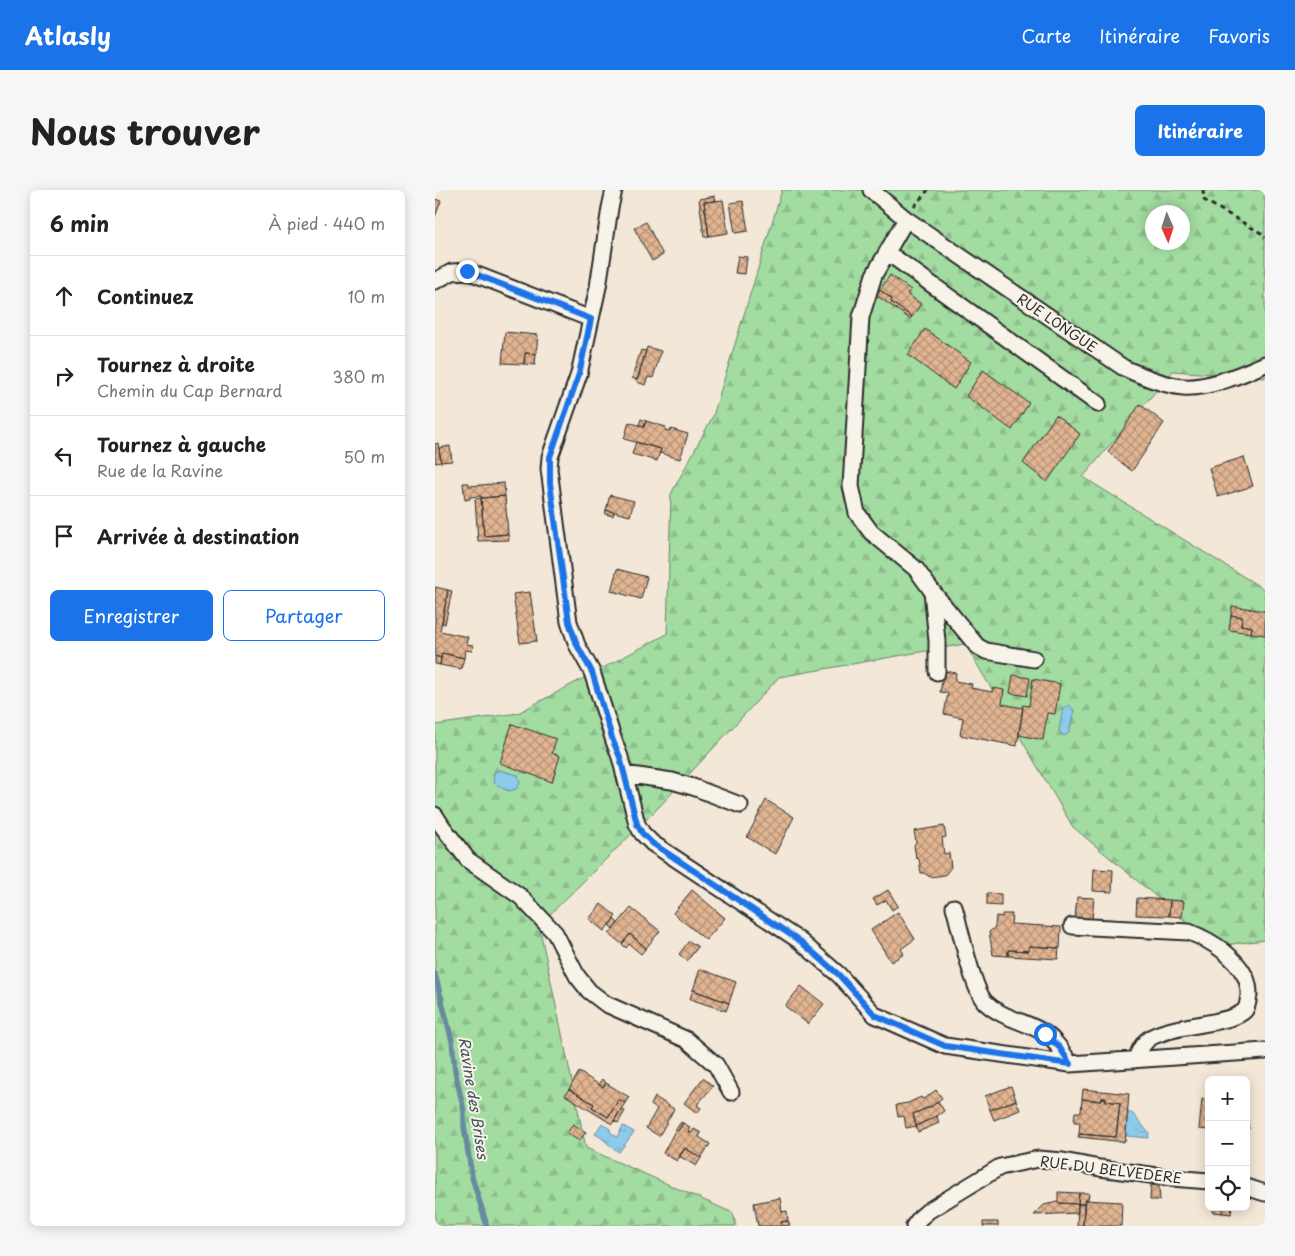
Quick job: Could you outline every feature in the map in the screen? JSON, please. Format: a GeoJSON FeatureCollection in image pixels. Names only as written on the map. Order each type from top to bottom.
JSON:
{"type":"FeatureCollection","features":[{"type":"Feature","properties":{"kind":"street"},"geometry":{"type":"LineString","coordinates":[[614,190],[598,287],[579,374],[550,457],[549,469],[569,622],[577,645],[592,672],[613,741],[620,757],[637,824],[642,833],[652,843],[800,941],[833,970],[875,1015],[945,1046],[1070,1064],[1265,1051]]}},
{"type":"Feature","properties":{"kind":"street","name":"RUE LONGUE"},"geometry":{"type":"LineString","coordinates":[[871,190],[906,219],[1124,368],[1145,377],[1184,387],[1203,385],[1226,379],[1265,364]]}},
{"type":"Feature","properties":{"kind":"street"},"geometry":{"type":"LineString","coordinates":[[906,219],[874,275],[861,317],[851,486],[857,513],[871,532],[916,569],[977,646],[992,652],[1033,659]]}},
{"type":"Feature","properties":{"kind":"street"},"geometry":{"type":"LineString","coordinates":[[888,253],[1098,404]]}},
{"type":"Feature","properties":{"kind":"street"},"geometry":{"type":"LineString","coordinates":[[435,281],[452,272],[467,271],[591,319]]}},
{"type":"Feature","properties":{"kind":"street"},"geometry":{"type":"LineString","coordinates":[[932,591],[937,641],[937,672]]}},
{"type":"Feature","properties":{"kind":"street"},"geometry":{"type":"LineString","coordinates":[[624,774],[672,781],[693,787],[739,806]]}},
{"type":"Feature","properties":{"kind":"street"},"geometry":{"type":"LineString","coordinates":[[435,815],[441,826],[468,860],[521,897],[555,933],[577,976],[589,992],[606,1004],[687,1040],[716,1065],[731,1092]]}},
{"type":"Feature","properties":{"kind":"street"},"geometry":{"type":"LineString","coordinates":[[955,907],[975,984],[983,1000],[995,1011],[1045,1034],[1060,1048],[1070,1064]]}},
{"type":"Feature","properties":{"kind":"street"},"geometry":{"type":"LineString","coordinates":[[1073,926],[1189,932],[1207,939],[1224,951],[1247,979],[1249,988],[1248,1002],[1245,1010],[1233,1017],[1171,1030],[1150,1038],[1140,1048],[1135,1060]]}},
{"type":"Feature","properties":{"kind":"street","name":"RUE DU BELVEDERE"},"geometry":{"type":"LineString","coordinates":[[914,1226],[929,1211],[999,1167],[1038,1159],[1063,1161],[1172,1178],[1205,1181]]}},
{"type":"Feature","properties":{"kind":"street"},"geometry":{"type":"LineString","coordinates":[[1250,1187],[1265,1193]]}},
{"type":"Feature","properties":{"kind":"path"},"geometry":{"type":"LineString","coordinates":[[1203,190],[1204,200],[1261,233],[1265,238]]}},
{"type":"Feature","properties":{"kind":"green space"},"geometry":{"type":"Polygon","coordinates":[[[782,190],[1265,190],[1265,378],[1173,371],[1083,477],[1265,590],[1265,940],[1215,946],[1073,827],[965,644],[779,677],[659,807],[539,925],[586,1148],[733,1213],[736,1226],[435,1226],[435,725],[518,713],[667,634],[671,494],[713,416],[782,190]]]}},
{"type":"Feature","properties":{"kind":"water"},"geometry":{"type":"Polygon","coordinates":[[[1069,705],[1074,710],[1069,733],[1064,736],[1059,731],[1063,708],[1069,705]]]}},
{"type":"Feature","properties":{"kind":"water"},"geometry":{"type":"Polygon","coordinates":[[[499,770],[518,775],[520,783],[516,789],[508,791],[494,783],[493,775],[499,770]]]}},
{"type":"Feature","properties":{"kind":"water"},"geometry":{"type":"Polygon","coordinates":[[[1128,1112],[1133,1114],[1149,1133],[1148,1138],[1126,1136],[1128,1112]]]}},
{"type":"Feature","properties":{"kind":"water"},"geometry":{"type":"Polygon","coordinates":[[[602,1123],[617,1137],[623,1126],[634,1132],[619,1152],[595,1134],[602,1123]]]}},
{"type":"Feature","properties":{"kind":"building"},"geometry":{"type":"Polygon","coordinates":[[[715,196],[716,201],[704,202],[709,236],[704,237],[699,199],[715,196]]]}},
{"type":"Feature","properties":{"kind":"building"},"geometry":{"type":"Polygon","coordinates":[[[435,199],[441,201],[435,217],[435,199]]]}},
{"type":"Feature","properties":{"kind":"building"},"geometry":{"type":"Polygon","coordinates":[[[723,200],[728,233],[709,236],[704,202],[723,200]]]}},
{"type":"Feature","properties":{"kind":"building"},"geometry":{"type":"Polygon","coordinates":[[[743,201],[748,231],[735,233],[730,203],[743,201]]]}},
{"type":"Feature","properties":{"kind":"building"},"geometry":{"type":"Polygon","coordinates":[[[646,222],[663,255],[652,261],[634,228],[646,222]]]}},
{"type":"Feature","properties":{"kind":"building"},"geometry":{"type":"Polygon","coordinates":[[[738,256],[747,257],[745,274],[735,273],[738,256]]]}},
{"type":"Feature","properties":{"kind":"building"},"geometry":{"type":"Polygon","coordinates":[[[890,275],[911,290],[907,294],[921,304],[912,317],[891,302],[892,299],[880,290],[890,275]]]}},
{"type":"Feature","properties":{"kind":"building"},"geometry":{"type":"Polygon","coordinates":[[[880,290],[892,299],[891,302],[912,317],[910,319],[876,295],[880,290]]]}},
{"type":"Feature","properties":{"kind":"building"},"geometry":{"type":"Polygon","coordinates":[[[925,329],[971,362],[954,389],[908,355],[925,329]]]}},
{"type":"Feature","properties":{"kind":"building"},"geometry":{"type":"Polygon","coordinates":[[[505,332],[538,335],[536,354],[525,353],[524,364],[502,363],[505,332]]]}},
{"type":"Feature","properties":{"kind":"building"},"geometry":{"type":"Polygon","coordinates":[[[647,347],[661,351],[653,378],[648,377],[645,385],[637,382],[647,347]]]}},
{"type":"Feature","properties":{"kind":"building"},"geometry":{"type":"Polygon","coordinates":[[[641,350],[646,351],[637,380],[632,378],[641,350]]]}},
{"type":"Feature","properties":{"kind":"building"},"geometry":{"type":"Polygon","coordinates":[[[525,353],[536,354],[535,365],[524,364],[525,353]]]}},
{"type":"Feature","properties":{"kind":"building"},"geometry":{"type":"Polygon","coordinates":[[[983,370],[1029,403],[1012,430],[966,396],[983,370]]]}},
{"type":"Feature","properties":{"kind":"building"},"geometry":{"type":"Polygon","coordinates":[[[1140,404],[1164,423],[1132,471],[1108,452],[1140,404]]]}},
{"type":"Feature","properties":{"kind":"building"},"geometry":{"type":"Polygon","coordinates":[[[1056,415],[1080,434],[1047,482],[1023,463],[1056,415]]]}},
{"type":"Feature","properties":{"kind":"building"},"geometry":{"type":"Polygon","coordinates":[[[641,419],[646,421],[644,427],[639,425],[641,419]]]}},
{"type":"Feature","properties":{"kind":"building"},"geometry":{"type":"Polygon","coordinates":[[[646,421],[666,427],[665,430],[670,431],[671,429],[688,434],[680,459],[660,453],[661,449],[624,439],[629,422],[644,427],[646,421]]]}},
{"type":"Feature","properties":{"kind":"building"},"geometry":{"type":"Polygon","coordinates":[[[636,442],[661,449],[657,461],[632,454],[636,442]]]}},
{"type":"Feature","properties":{"kind":"building"},"geometry":{"type":"Polygon","coordinates":[[[438,443],[441,462],[435,463],[435,444],[438,443]]]}},
{"type":"Feature","properties":{"kind":"building"},"geometry":{"type":"Polygon","coordinates":[[[450,446],[452,461],[441,462],[439,448],[450,446]]]}},
{"type":"Feature","properties":{"kind":"building"},"geometry":{"type":"Polygon","coordinates":[[[1244,457],[1253,486],[1218,497],[1209,468],[1244,457]]]}},
{"type":"Feature","properties":{"kind":"building"},"geometry":{"type":"Polygon","coordinates":[[[463,483],[469,483],[469,486],[504,483],[505,496],[470,497],[470,499],[465,500],[463,483]]]}},
{"type":"Feature","properties":{"kind":"building"},"geometry":{"type":"Polygon","coordinates":[[[610,495],[634,501],[630,516],[606,510],[610,495]]]}},
{"type":"Feature","properties":{"kind":"building"},"geometry":{"type":"Polygon","coordinates":[[[505,496],[508,534],[484,536],[481,498],[505,496]]]}},
{"type":"Feature","properties":{"kind":"building"},"geometry":{"type":"Polygon","coordinates":[[[481,498],[484,536],[508,534],[509,540],[478,541],[475,499],[481,498]]]}},
{"type":"Feature","properties":{"kind":"building"},"geometry":{"type":"Polygon","coordinates":[[[606,510],[614,512],[613,516],[605,514],[606,510]]]}},
{"type":"Feature","properties":{"kind":"building"},"geometry":{"type":"Polygon","coordinates":[[[617,569],[647,577],[641,599],[611,591],[617,569]]]}},
{"type":"Feature","properties":{"kind":"building"},"geometry":{"type":"Polygon","coordinates":[[[435,587],[448,590],[440,631],[468,637],[466,644],[473,645],[472,651],[465,650],[464,658],[442,653],[441,658],[435,656],[435,587]]]}},
{"type":"Feature","properties":{"kind":"building"},"geometry":{"type":"Polygon","coordinates":[[[448,590],[452,591],[445,624],[442,623],[448,590]]]}},
{"type":"Feature","properties":{"kind":"building"},"geometry":{"type":"Polygon","coordinates":[[[530,592],[537,641],[520,643],[513,594],[530,592]]]}},
{"type":"Feature","properties":{"kind":"building"},"geometry":{"type":"Polygon","coordinates":[[[1232,606],[1265,611],[1265,635],[1251,633],[1252,627],[1241,625],[1242,617],[1231,615],[1232,606]]]}},
{"type":"Feature","properties":{"kind":"building"},"geometry":{"type":"Polygon","coordinates":[[[1231,615],[1242,617],[1241,625],[1252,627],[1251,633],[1229,630],[1231,615]]]}},
{"type":"Feature","properties":{"kind":"building"},"geometry":{"type":"Polygon","coordinates":[[[442,653],[464,658],[461,669],[440,665],[442,653]]]}},
{"type":"Feature","properties":{"kind":"building"},"geometry":{"type":"Polygon","coordinates":[[[435,656],[441,658],[440,665],[435,664],[435,656]]]}},
{"type":"Feature","properties":{"kind":"building"},"geometry":{"type":"Polygon","coordinates":[[[944,671],[956,673],[955,681],[972,684],[971,688],[992,692],[993,688],[1004,690],[1002,704],[1023,708],[1017,746],[960,735],[963,718],[944,714],[948,693],[940,692],[944,671]]]}},
{"type":"Feature","properties":{"kind":"building"},"geometry":{"type":"Polygon","coordinates":[[[1013,675],[1030,678],[1027,696],[1010,693],[1013,675]]]}},
{"type":"Feature","properties":{"kind":"building"},"geometry":{"type":"Polygon","coordinates":[[[1033,679],[1060,684],[1055,714],[1047,713],[1043,740],[1019,735],[1023,705],[1029,706],[1033,679]]]}},
{"type":"Feature","properties":{"kind":"building"},"geometry":{"type":"Polygon","coordinates":[[[512,724],[556,739],[552,753],[560,756],[552,782],[500,763],[512,724]]]}},
{"type":"Feature","properties":{"kind":"building"},"geometry":{"type":"Polygon","coordinates":[[[766,800],[794,817],[775,854],[747,837],[766,800]]]}},
{"type":"Feature","properties":{"kind":"building"},"geometry":{"type":"Polygon","coordinates":[[[944,826],[946,837],[942,838],[944,854],[949,853],[951,867],[945,875],[930,877],[921,873],[919,859],[916,858],[914,831],[944,826]]]}},
{"type":"Feature","properties":{"kind":"building"},"geometry":{"type":"Polygon","coordinates":[[[1094,869],[1113,870],[1112,892],[1093,891],[1094,869]]]}},
{"type":"Feature","properties":{"kind":"building"},"geometry":{"type":"Polygon","coordinates":[[[692,890],[725,918],[706,940],[673,913],[692,890]]]}},
{"type":"Feature","properties":{"kind":"building"},"geometry":{"type":"Polygon","coordinates":[[[888,890],[898,906],[892,910],[886,900],[877,905],[873,899],[888,890]]]}},
{"type":"Feature","properties":{"kind":"building"},"geometry":{"type":"Polygon","coordinates":[[[987,893],[1001,894],[1001,906],[987,905],[987,893]]]}},
{"type":"Feature","properties":{"kind":"building"},"geometry":{"type":"Polygon","coordinates":[[[1077,897],[1094,898],[1092,919],[1075,918],[1077,897]]]}},
{"type":"Feature","properties":{"kind":"building"},"geometry":{"type":"Polygon","coordinates":[[[1137,898],[1170,900],[1169,916],[1136,915],[1137,898]]]}},
{"type":"Feature","properties":{"kind":"building"},"geometry":{"type":"Polygon","coordinates":[[[1170,900],[1184,901],[1182,917],[1169,916],[1170,900]]]}},
{"type":"Feature","properties":{"kind":"building"},"geometry":{"type":"Polygon","coordinates":[[[601,904],[616,916],[604,931],[589,919],[601,904]]]}},
{"type":"Feature","properties":{"kind":"building"},"geometry":{"type":"Polygon","coordinates":[[[631,908],[660,931],[646,948],[630,934],[622,944],[609,934],[631,908]]]}},
{"type":"Feature","properties":{"kind":"building"},"geometry":{"type":"Polygon","coordinates":[[[898,912],[915,939],[901,949],[904,954],[891,962],[871,930],[898,912]]]}},
{"type":"Feature","properties":{"kind":"building"},"geometry":{"type":"Polygon","coordinates":[[[1002,914],[1012,914],[1011,924],[1061,927],[1060,948],[1029,946],[1029,951],[1008,950],[1008,956],[993,955],[989,932],[995,927],[996,916],[1002,917],[1002,914]]]}},
{"type":"Feature","properties":{"kind":"building"},"geometry":{"type":"Polygon","coordinates":[[[614,919],[618,923],[613,929],[609,925],[614,919]]]}},
{"type":"Feature","properties":{"kind":"building"},"geometry":{"type":"Polygon","coordinates":[[[630,934],[646,948],[641,954],[629,944],[626,948],[622,944],[630,934]]]}},
{"type":"Feature","properties":{"kind":"building"},"geometry":{"type":"Polygon","coordinates":[[[689,941],[698,947],[687,961],[679,954],[689,941]]]}},
{"type":"Feature","properties":{"kind":"building"},"geometry":{"type":"Polygon","coordinates":[[[1029,946],[1059,948],[1058,959],[1008,956],[1008,950],[1029,951],[1029,946]]]}},
{"type":"Feature","properties":{"kind":"building"},"geometry":{"type":"Polygon","coordinates":[[[700,969],[736,982],[729,1003],[693,990],[700,969]]]}},
{"type":"Feature","properties":{"kind":"building"},"geometry":{"type":"Polygon","coordinates":[[[801,986],[824,1004],[808,1024],[785,1006],[801,986]]]}},
{"type":"Feature","properties":{"kind":"building"},"geometry":{"type":"Polygon","coordinates":[[[693,990],[729,1003],[726,1011],[690,999],[693,990]]]}},
{"type":"Feature","properties":{"kind":"building"},"geometry":{"type":"Polygon","coordinates":[[[579,1072],[603,1087],[606,1083],[629,1097],[625,1103],[619,1099],[608,1117],[592,1107],[594,1104],[569,1089],[579,1072]]]}},
{"type":"Feature","properties":{"kind":"building"},"geometry":{"type":"Polygon","coordinates":[[[703,1078],[713,1086],[697,1105],[701,1108],[697,1113],[684,1103],[703,1078]]]}},
{"type":"Feature","properties":{"kind":"building"},"geometry":{"type":"Polygon","coordinates":[[[602,1079],[606,1083],[603,1087],[598,1084],[602,1079]]]}},
{"type":"Feature","properties":{"kind":"building"},"geometry":{"type":"Polygon","coordinates":[[[1011,1086],[1016,1100],[990,1110],[985,1096],[1011,1086]]]}},
{"type":"Feature","properties":{"kind":"building"},"geometry":{"type":"Polygon","coordinates":[[[569,1089],[594,1104],[592,1107],[608,1117],[619,1099],[625,1103],[612,1124],[565,1095],[569,1089]]]}},
{"type":"Feature","properties":{"kind":"building"},"geometry":{"type":"Polygon","coordinates":[[[1083,1089],[1129,1094],[1125,1142],[1078,1137],[1079,1134],[1116,1137],[1120,1103],[1106,1101],[1106,1098],[1102,1098],[1101,1101],[1082,1099],[1083,1089]]]}},
{"type":"Feature","properties":{"kind":"building"},"geometry":{"type":"Polygon","coordinates":[[[936,1090],[942,1098],[932,1106],[913,1114],[916,1126],[906,1128],[904,1116],[898,1117],[896,1105],[908,1103],[921,1097],[922,1099],[925,1098],[936,1090]]]}},
{"type":"Feature","properties":{"kind":"building"},"geometry":{"type":"Polygon","coordinates":[[[655,1097],[674,1109],[659,1136],[646,1128],[657,1109],[651,1105],[655,1097]]]}},
{"type":"Feature","properties":{"kind":"building"},"geometry":{"type":"Polygon","coordinates":[[[1102,1098],[1106,1098],[1106,1101],[1120,1103],[1116,1137],[1079,1134],[1080,1122],[1074,1122],[1075,1112],[1081,1112],[1082,1099],[1101,1101],[1102,1098]]]}},
{"type":"Feature","properties":{"kind":"building"},"geometry":{"type":"Polygon","coordinates":[[[1202,1099],[1205,1099],[1205,1130],[1199,1129],[1202,1099]]]}},
{"type":"Feature","properties":{"kind":"building"},"geometry":{"type":"Polygon","coordinates":[[[1016,1100],[1020,1110],[994,1120],[990,1110],[1016,1100]]]}},
{"type":"Feature","properties":{"kind":"building"},"geometry":{"type":"Polygon","coordinates":[[[938,1101],[944,1111],[916,1126],[913,1114],[932,1106],[938,1101]]]}},
{"type":"Feature","properties":{"kind":"building"},"geometry":{"type":"Polygon","coordinates":[[[621,1109],[625,1111],[618,1123],[614,1121],[621,1109]]]}},
{"type":"Feature","properties":{"kind":"building"},"geometry":{"type":"Polygon","coordinates":[[[937,1116],[939,1123],[918,1132],[916,1126],[937,1116]]]}},
{"type":"Feature","properties":{"kind":"building"},"geometry":{"type":"Polygon","coordinates":[[[681,1122],[683,1123],[678,1131],[676,1129],[681,1122]]]}},
{"type":"Feature","properties":{"kind":"building"},"geometry":{"type":"Polygon","coordinates":[[[683,1123],[690,1127],[688,1132],[691,1133],[694,1129],[701,1133],[699,1137],[710,1144],[701,1158],[685,1148],[677,1161],[663,1153],[676,1129],[678,1131],[683,1123]]]}},
{"type":"Feature","properties":{"kind":"building"},"geometry":{"type":"Polygon","coordinates":[[[573,1124],[586,1132],[579,1141],[567,1133],[573,1124]]]}},
{"type":"Feature","properties":{"kind":"building"},"geometry":{"type":"Polygon","coordinates":[[[685,1148],[701,1158],[696,1166],[679,1156],[685,1148]]]}},
{"type":"Feature","properties":{"kind":"building"},"geometry":{"type":"Polygon","coordinates":[[[1151,1185],[1159,1186],[1160,1200],[1150,1200],[1151,1185]]]}},
{"type":"Feature","properties":{"kind":"building"},"geometry":{"type":"Polygon","coordinates":[[[1058,1192],[1079,1193],[1078,1204],[1058,1203],[1058,1192]]]}},
{"type":"Feature","properties":{"kind":"building"},"geometry":{"type":"Polygon","coordinates":[[[1079,1193],[1089,1193],[1088,1200],[1085,1200],[1084,1204],[1078,1204],[1079,1193]]]}},
{"type":"Feature","properties":{"kind":"building"},"geometry":{"type":"Polygon","coordinates":[[[780,1198],[782,1212],[787,1211],[788,1221],[781,1222],[782,1226],[758,1226],[754,1203],[780,1198]]]}},
{"type":"Feature","properties":{"kind":"building"},"geometry":{"type":"Polygon","coordinates":[[[1085,1200],[1122,1202],[1121,1226],[1083,1226],[1085,1200]]]}},
{"type":"Feature","properties":{"kind":"building"},"geometry":{"type":"Polygon","coordinates":[[[1057,1202],[1078,1204],[1078,1213],[1034,1215],[1044,1205],[1057,1202]]]}},
{"type":"Feature","properties":{"kind":"building"},"geometry":{"type":"Polygon","coordinates":[[[1078,1204],[1084,1204],[1083,1226],[1077,1226],[1078,1204]]]}},
{"type":"Feature","properties":{"kind":"building"},"geometry":{"type":"Polygon","coordinates":[[[1222,1211],[1231,1211],[1231,1214],[1222,1213],[1222,1211]]]}},
{"type":"Feature","properties":{"kind":"building"},"geometry":{"type":"Polygon","coordinates":[[[788,1221],[790,1225],[782,1226],[781,1222],[788,1221]]]}},
{"type":"Feature","properties":{"kind":"building"},"geometry":{"type":"Polygon","coordinates":[[[983,1222],[998,1222],[998,1226],[983,1226],[983,1222]]]}},
{"type":"Feature","properties":{"kind":"waterway","name":"Ravine des Brises"},"geometry":{"type":"LineString","coordinates":[[435,974],[452,1041],[455,1071],[464,1111],[464,1126],[472,1177],[487,1226]]}},
{"type":"Feature","properties":{"kind":"route"},"geometry":{"type":"LineString","coordinates":[[467,271],[591,319],[579,374],[550,457],[550,483],[569,622],[577,645],[592,672],[613,741],[620,757],[637,824],[642,833],[652,843],[800,941],[839,975],[875,1015],[945,1046],[1070,1064],[1060,1048],[1045,1034]]}}]}
